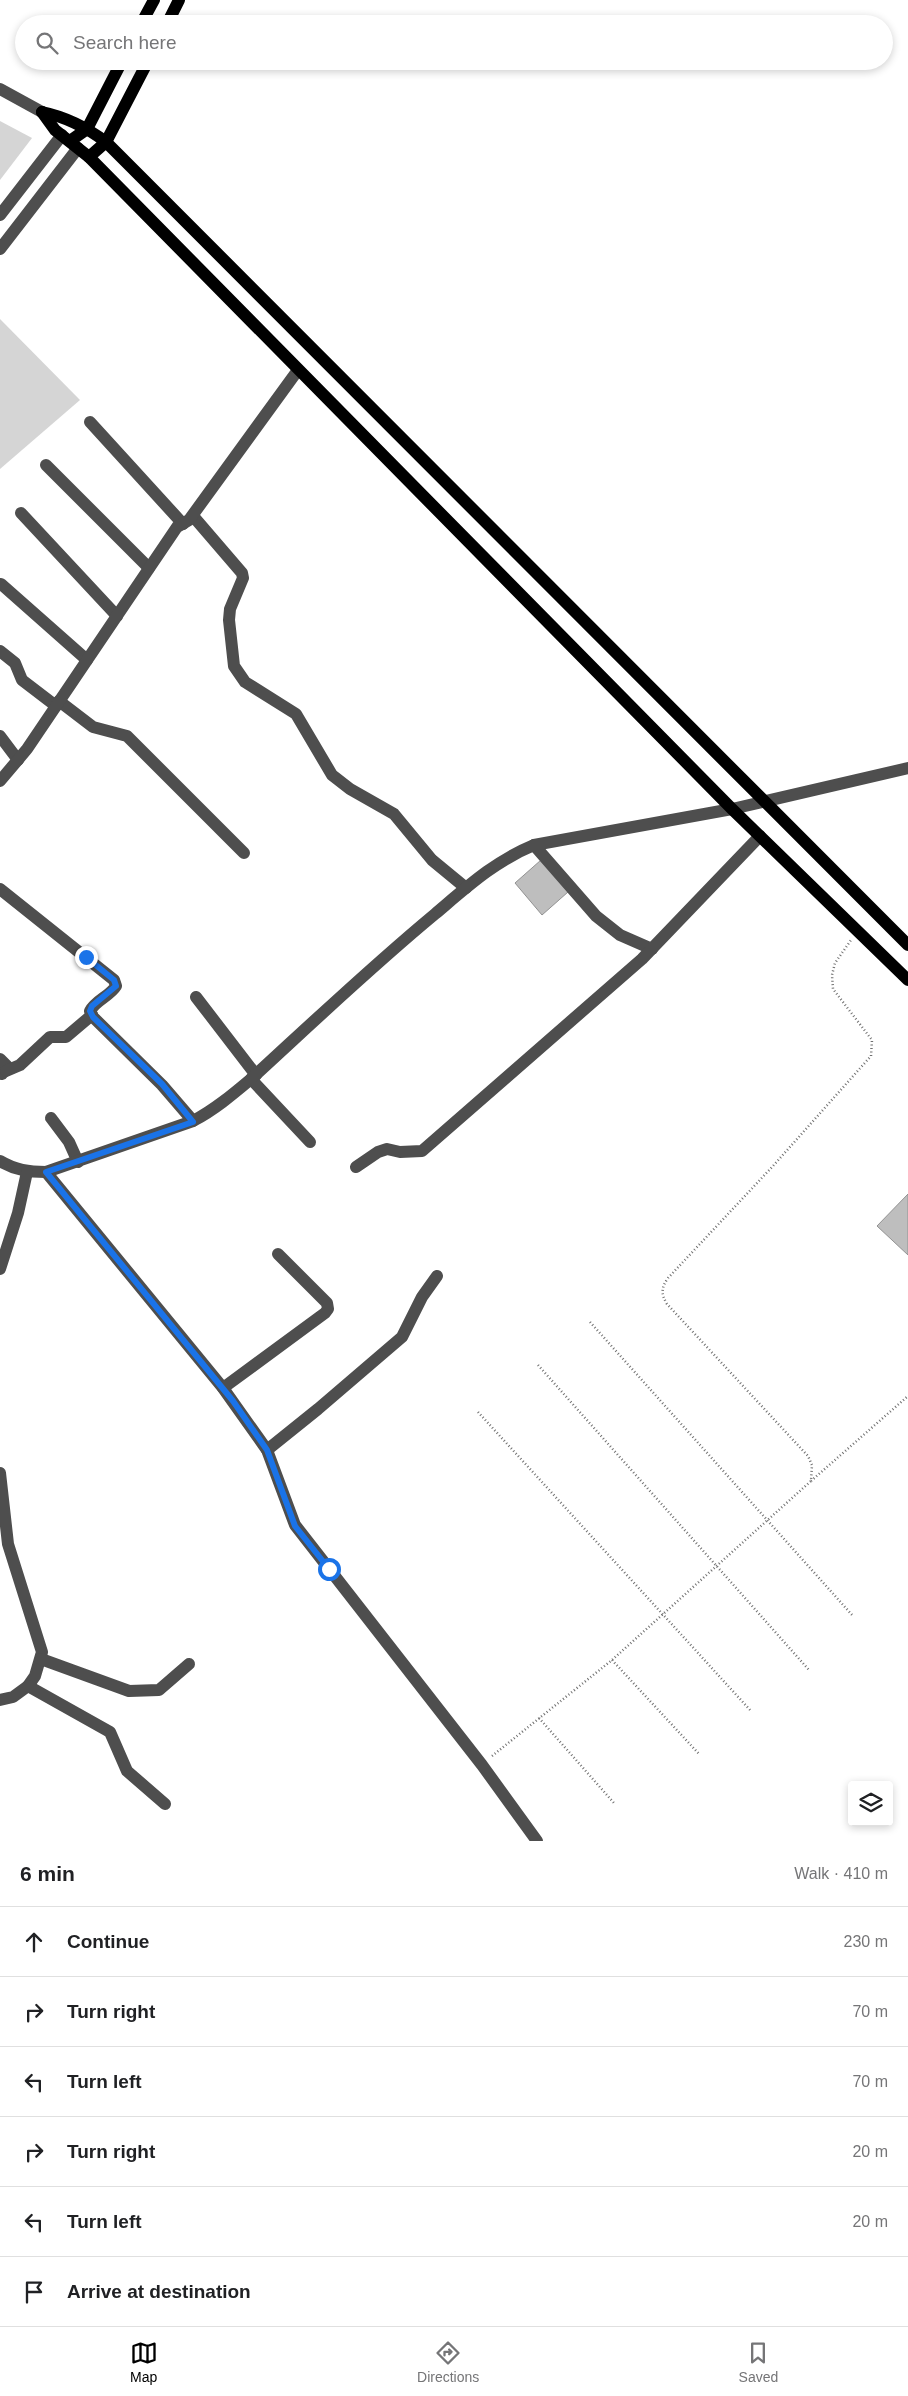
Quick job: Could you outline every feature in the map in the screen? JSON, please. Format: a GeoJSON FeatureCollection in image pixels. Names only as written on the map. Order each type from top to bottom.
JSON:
{"type":"FeatureCollection","features":[{"type":"Feature","properties":{"kind":"main road"},"geometry":{"type":"LineString","coordinates":[[146,15],[154,0]]}},
{"type":"Feature","properties":{"kind":"main road"},"geometry":{"type":"LineString","coordinates":[[172,15],[179,0]]}},
{"type":"Feature","properties":{"kind":"main road"},"geometry":{"type":"LineString","coordinates":[[70,142],[87,128],[117,70]]}},
{"type":"Feature","properties":{"kind":"main road"},"geometry":{"type":"LineString","coordinates":[[89,157],[106,142],[143,70]]}},
{"type":"Feature","properties":{"kind":"main road"},"geometry":{"type":"LineString","coordinates":[[42,112],[61,116],[87,128],[106,142],[763,802],[908,945]]}},
{"type":"Feature","properties":{"kind":"main road"},"geometry":{"type":"LineString","coordinates":[[42,112],[55,130],[89,157],[732,809],[908,980]]}},
{"type":"Feature","properties":{"kind":"street"},"geometry":{"type":"LineString","coordinates":[[0,89],[42,112]]}},
{"type":"Feature","properties":{"kind":"street"},"geometry":{"type":"LineString","coordinates":[[0,215],[70,142]]}},
{"type":"Feature","properties":{"kind":"street"},"geometry":{"type":"LineString","coordinates":[[0,249],[70,142]]}},
{"type":"Feature","properties":{"kind":"street"},"geometry":{"type":"LineString","coordinates":[[0,781],[18,760],[58,704],[177,527],[188,520],[298,370]]}},
{"type":"Feature","properties":{"kind":"street"},"geometry":{"type":"LineString","coordinates":[[90,422],[242,573],[242,578],[229,614],[234,666],[239,676],[245,682],[296,714],[332,775],[350,789],[394,814],[432,860],[466,888]]}},
{"type":"Feature","properties":{"kind":"street"},"geometry":{"type":"LineString","coordinates":[[46,465],[150,568]]}},
{"type":"Feature","properties":{"kind":"street"},"geometry":{"type":"LineString","coordinates":[[21,513],[117,616]]}},
{"type":"Feature","properties":{"kind":"street"},"geometry":{"type":"LineString","coordinates":[[0,584],[87,660]]}},
{"type":"Feature","properties":{"kind":"street"},"geometry":{"type":"LineString","coordinates":[[0,651],[15,663],[22,680],[58,704],[93,726],[128,736],[244,854]]}},
{"type":"Feature","properties":{"kind":"street"},"geometry":{"type":"LineString","coordinates":[[0,736],[18,760]]}},
{"type":"Feature","properties":{"kind":"street"},"geometry":{"type":"LineString","coordinates":[[0,1161],[27,1172],[46,1172],[193,1122],[225,1102],[408,936],[466,888],[510,855],[534,845],[732,809],[908,768]]}},
{"type":"Feature","properties":{"kind":"street"},"geometry":{"type":"LineString","coordinates":[[356,1167],[378,1152],[387,1149],[400,1152],[422,1150],[652,949],[760,836]]}},
{"type":"Feature","properties":{"kind":"street"},"geometry":{"type":"LineString","coordinates":[[534,845],[596,916],[620,935],[652,949]]}},
{"type":"Feature","properties":{"kind":"street"},"geometry":{"type":"LineString","coordinates":[[0,889],[114,980],[116,986],[92,1006],[90,1011],[92,1015],[162,1084],[193,1122]]}},
{"type":"Feature","properties":{"kind":"street"},"geometry":{"type":"LineString","coordinates":[[196,997],[253,1077],[310,1142]]}},
{"type":"Feature","properties":{"kind":"street"},"geometry":{"type":"LineString","coordinates":[[3,1073],[20,1065],[50,1037],[66,1037],[92,1015]]}},
{"type":"Feature","properties":{"kind":"street"},"geometry":{"type":"LineString","coordinates":[[0,1059],[8,1066],[3,1073]]}},
{"type":"Feature","properties":{"kind":"street"},"geometry":{"type":"LineString","coordinates":[[51,1118],[69,1142],[78,1162]]}},
{"type":"Feature","properties":{"kind":"street"},"geometry":{"type":"LineString","coordinates":[[0,1269],[18,1213],[27,1172]]}},
{"type":"Feature","properties":{"kind":"street"},"geometry":{"type":"LineString","coordinates":[[46,1172],[223,1388],[267,1450],[295,1526],[482,1765],[537,1841]]}},
{"type":"Feature","properties":{"kind":"street"},"geometry":{"type":"LineString","coordinates":[[223,1388],[328,1309],[327,1303],[278,1254]]}},
{"type":"Feature","properties":{"kind":"street"},"geometry":{"type":"LineString","coordinates":[[267,1450],[318,1409],[402,1336],[422,1297],[437,1276]]}},
{"type":"Feature","properties":{"kind":"street"},"geometry":{"type":"LineString","coordinates":[[0,1473],[8,1544],[42,1652],[35,1676],[28,1686],[13,1697],[0,1700]]}},
{"type":"Feature","properties":{"kind":"street"},"geometry":{"type":"LineString","coordinates":[[41,1659],[129,1691],[159,1690],[189,1664]]}},
{"type":"Feature","properties":{"kind":"street"},"geometry":{"type":"LineString","coordinates":[[28,1686],[110,1732],[127,1771],[165,1804]]}},
{"type":"Feature","properties":{"kind":"path"},"geometry":{"type":"LineString","coordinates":[[811,1481],[812,1465],[808,1456],[667,1304],[662,1296],[662,1288],[668,1278],[773,1166],[871,1056],[872,1040],[833,989],[832,975],[835,963],[857,931]]}},
{"type":"Feature","properties":{"kind":"path"},"geometry":{"type":"LineString","coordinates":[[590,1322],[853,1616]]}},
{"type":"Feature","properties":{"kind":"path"},"geometry":{"type":"LineString","coordinates":[[538,1364],[809,1670]]}},
{"type":"Feature","properties":{"kind":"path"},"geometry":{"type":"LineString","coordinates":[[482,1765],[538,1717],[612,1660],[716,1565],[908,1396]]}},
{"type":"Feature","properties":{"kind":"path"},"geometry":{"type":"LineString","coordinates":[[478,1412],[751,1711]]}},
{"type":"Feature","properties":{"kind":"path"},"geometry":{"type":"LineString","coordinates":[[612,1660],[700,1756]]}},
{"type":"Feature","properties":{"kind":"path"},"geometry":{"type":"LineString","coordinates":[[538,1717],[614,1803]]}},
{"type":"Feature","properties":{"kind":"shaded area"},"geometry":{"type":"Polygon","coordinates":[[[0,121],[32,138],[0,180],[0,121]]]}},
{"type":"Feature","properties":{"kind":"shaded area"},"geometry":{"type":"Polygon","coordinates":[[[0,319],[80,400],[0,469],[0,319]]]}},
{"type":"Feature","properties":{"kind":"building"},"geometry":{"type":"Polygon","coordinates":[[[541,860],[568,892],[542,915],[515,883],[541,860]]]}},
{"type":"Feature","properties":{"kind":"building"},"geometry":{"type":"Polygon","coordinates":[[[908,1194],[908,1255],[877,1226],[908,1194]]]}},
{"type":"Feature","properties":{"kind":"route"},"geometry":{"type":"LineString","coordinates":[[86,957],[114,980],[116,986],[114,990],[92,1006],[90,1011],[93,1017],[162,1084],[193,1122],[46,1172],[223,1388],[263,1443],[295,1526],[329,1569]]}}]}
